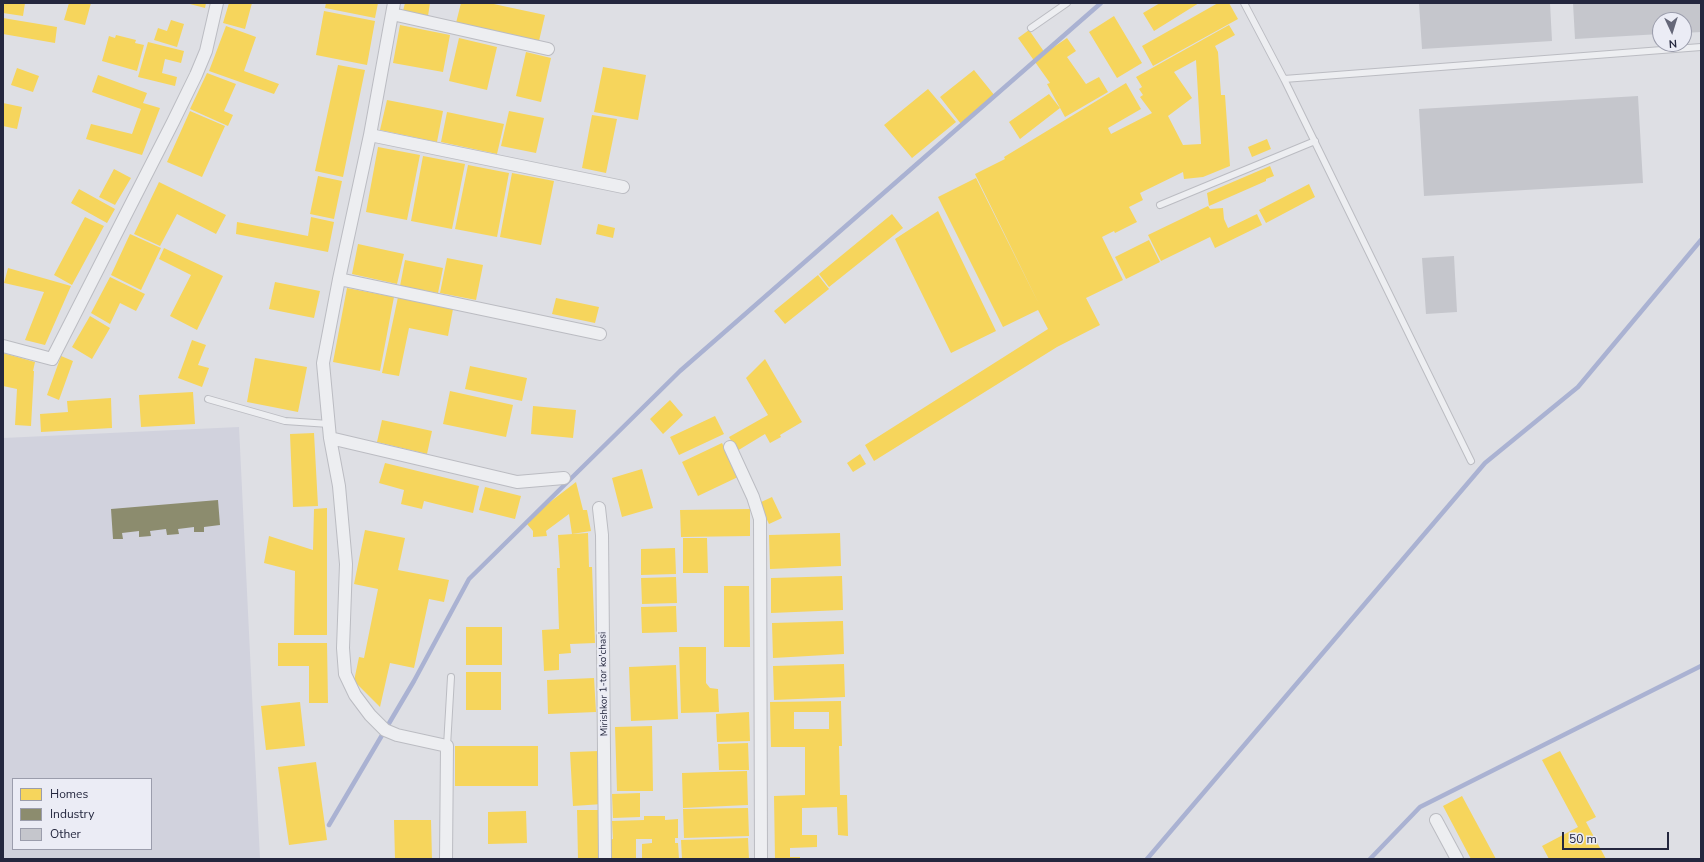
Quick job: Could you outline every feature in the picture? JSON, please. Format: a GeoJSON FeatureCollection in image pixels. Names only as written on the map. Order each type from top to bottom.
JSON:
{"type":"FeatureCollection","features":[{"type":"Feature","properties":{"kind":"street"},"geometry":{"type":"LineString","coordinates":[[3,346],[52,359],[174,122],[196,75],[206,51],[217,3]]}},
{"type":"Feature","properties":{"kind":"street"},"geometry":{"type":"LineString","coordinates":[[446,859],[447,746],[397,735],[385,730],[370,716],[355,695],[345,674],[343,648],[346,564],[339,486],[330,438],[323,363],[339,279],[370,135],[393,8],[548,49]]}},
{"type":"Feature","properties":{"kind":"street"},"geometry":{"type":"LineString","coordinates":[[370,135],[623,187]]}},
{"type":"Feature","properties":{"kind":"street"},"geometry":{"type":"LineString","coordinates":[[339,279],[600,334]]}},
{"type":"Feature","properties":{"kind":"street"},"geometry":{"type":"LineString","coordinates":[[330,438],[517,482],[564,478]]}},
{"type":"Feature","properties":{"kind":"street"},"geometry":{"type":"LineString","coordinates":[[730,447],[753,497],[760,519],[761,859]]}},
{"type":"Feature","properties":{"kind":"street","name":"Mirishkor 1-tor ko'chasi"},"geometry":{"type":"LineString","coordinates":[[599,508],[602,535],[605,859]]}},
{"type":"Feature","properties":{"kind":"street"},"geometry":{"type":"LineString","coordinates":[[1436,820],[1457,859]]}},
{"type":"Feature","properties":{"kind":"lane"},"geometry":{"type":"LineString","coordinates":[[1031,28],[1067,3]]}},
{"type":"Feature","properties":{"kind":"lane"},"geometry":{"type":"LineString","coordinates":[[1244,3],[1284,78],[1471,461]]}},
{"type":"Feature","properties":{"kind":"lane"},"geometry":{"type":"LineString","coordinates":[[1284,78],[1701,47]]}},
{"type":"Feature","properties":{"kind":"lane"},"geometry":{"type":"LineString","coordinates":[[1160,205],[1315,141]]}},
{"type":"Feature","properties":{"kind":"lane"},"geometry":{"type":"LineString","coordinates":[[208,399],[285,421],[329,424]]}},
{"type":"Feature","properties":{"kind":"lane"},"geometry":{"type":"LineString","coordinates":[[447,746],[451,677]]}},
{"type":"Feature","properties":{"kind":"shaded area"},"geometry":{"type":"Polygon","coordinates":[[[239,427],[260,859],[3,859],[3,438],[239,427]]]}},
{"type":"Feature","properties":{"kind":"building: Homes"},"geometry":{"type":"Polygon","coordinates":[[[3,3],[25,3],[23,16],[3,13],[3,3]]]}},
{"type":"Feature","properties":{"kind":"building: Homes"},"geometry":{"type":"Polygon","coordinates":[[[69,3],[91,3],[85,25],[64,20],[69,3]]]}},
{"type":"Feature","properties":{"kind":"building: Homes"},"geometry":{"type":"Polygon","coordinates":[[[186,3],[206,3],[205,8],[186,3]]]}},
{"type":"Feature","properties":{"kind":"building: Homes"},"geometry":{"type":"Polygon","coordinates":[[[229,3],[252,3],[245,29],[223,23],[229,3]]]}},
{"type":"Feature","properties":{"kind":"building: Homes"},"geometry":{"type":"Polygon","coordinates":[[[326,3],[378,3],[375,18],[325,8],[326,3]]]}},
{"type":"Feature","properties":{"kind":"building: Homes"},"geometry":{"type":"Polygon","coordinates":[[[405,3],[430,3],[428,16],[403,11],[405,3]]]}},
{"type":"Feature","properties":{"kind":"building: Homes"},"geometry":{"type":"Polygon","coordinates":[[[461,3],[489,3],[545,15],[539,41],[456,23],[461,3]]]}},
{"type":"Feature","properties":{"kind":"building: Homes"},"geometry":{"type":"Polygon","coordinates":[[[1160,3],[1199,3],[1154,31],[1143,13],[1160,3]]]}},
{"type":"Feature","properties":{"kind":"building: Homes"},"geometry":{"type":"Polygon","coordinates":[[[1218,3],[1229,3],[1238,19],[1153,66],[1142,46],[1218,3]]]}},
{"type":"Feature","properties":{"kind":"building: Homes"},"geometry":{"type":"Polygon","coordinates":[[[324,11],[375,21],[367,65],[316,55],[324,11]]]}},
{"type":"Feature","properties":{"kind":"building: Homes"},"geometry":{"type":"Polygon","coordinates":[[[1114,16],[1142,63],[1117,78],[1089,32],[1114,16]]]}},
{"type":"Feature","properties":{"kind":"building: Homes"},"geometry":{"type":"Polygon","coordinates":[[[3,18],[57,27],[55,43],[3,34],[3,18]]]}},
{"type":"Feature","properties":{"kind":"building: Homes"},"geometry":{"type":"Polygon","coordinates":[[[171,20],[184,24],[177,47],[154,40],[158,28],[167,31],[171,20]]]}},
{"type":"Feature","properties":{"kind":"building: Homes"},"geometry":{"type":"Polygon","coordinates":[[[400,25],[450,35],[443,72],[393,63],[400,25]]]}},
{"type":"Feature","properties":{"kind":"building: Homes"},"geometry":{"type":"Polygon","coordinates":[[[1229,25],[1235,35],[1215,46],[1218,52],[1221,95],[1225,95],[1230,166],[1203,177],[1184,179],[1183,172],[1140,193],[1143,200],[1129,207],[1137,222],[1115,233],[1114,231],[1102,237],[1123,280],[1086,298],[1100,325],[1057,347],[874,461],[865,445],[1048,329],[1038,310],[1003,327],[938,197],[976,178],[1039,304],[975,174],[1005,159],[1004,157],[1126,83],[1141,109],[1108,128],[1111,134],[1152,113],[1140,97],[1143,95],[1139,89],[1142,87],[1136,77],[1229,25]],[[1196,60],[1174,72],[1192,98],[1168,116],[1183,145],[1201,144],[1196,60]]]}},
{"type":"Feature","properties":{"kind":"building: Homes"},"geometry":{"type":"Polygon","coordinates":[[[226,26],[256,37],[244,71],[279,84],[274,94],[209,71],[226,26]]]}},
{"type":"Feature","properties":{"kind":"building: Homes"},"geometry":{"type":"Polygon","coordinates":[[[1029,30],[1045,53],[1067,38],[1076,51],[1067,57],[1086,84],[1099,77],[1108,92],[1065,117],[1047,84],[1050,83],[1018,38],[1029,30]]]}},
{"type":"Feature","properties":{"kind":"building: Homes"},"geometry":{"type":"Polygon","coordinates":[[[116,35],[136,40],[135,43],[144,45],[137,71],[102,61],[109,36],[115,38],[116,35]]]}},
{"type":"Feature","properties":{"kind":"building: Homes"},"geometry":{"type":"Polygon","coordinates":[[[459,38],[497,47],[487,90],[449,81],[459,38]]]}},
{"type":"Feature","properties":{"kind":"building: Homes"},"geometry":{"type":"Polygon","coordinates":[[[148,42],[184,51],[181,63],[165,59],[162,73],[177,77],[175,86],[138,77],[148,42]]]}},
{"type":"Feature","properties":{"kind":"building: Homes"},"geometry":{"type":"Polygon","coordinates":[[[526,52],[551,58],[541,102],[516,96],[526,52]]]}},
{"type":"Feature","properties":{"kind":"building: Homes"},"geometry":{"type":"Polygon","coordinates":[[[338,65],[365,70],[343,177],[315,171],[338,65]]]}},
{"type":"Feature","properties":{"kind":"building: Homes"},"geometry":{"type":"Polygon","coordinates":[[[603,67],[646,75],[638,120],[594,112],[603,67]]]}},
{"type":"Feature","properties":{"kind":"building: Homes"},"geometry":{"type":"Polygon","coordinates":[[[17,68],[39,76],[33,92],[11,85],[17,68]]]}},
{"type":"Feature","properties":{"kind":"building: Homes"},"geometry":{"type":"Polygon","coordinates":[[[974,70],[995,96],[961,124],[940,97],[974,70]]]}},
{"type":"Feature","properties":{"kind":"building: Homes"},"geometry":{"type":"Polygon","coordinates":[[[207,73],[236,84],[224,111],[233,115],[228,126],[190,109],[207,73]]]}},
{"type":"Feature","properties":{"kind":"building: Homes"},"geometry":{"type":"Polygon","coordinates":[[[98,75],[147,93],[143,103],[160,108],[142,155],[86,139],[91,124],[132,134],[141,109],[92,92],[98,75]]]}},
{"type":"Feature","properties":{"kind":"building: Homes"},"geometry":{"type":"Polygon","coordinates":[[[928,89],[956,122],[912,158],[884,125],[928,89]]]}},
{"type":"Feature","properties":{"kind":"building: Homes"},"geometry":{"type":"Polygon","coordinates":[[[1049,94],[1060,108],[1020,139],[1009,122],[1049,94]]]}},
{"type":"Feature","properties":{"kind":"building: Homes"},"geometry":{"type":"Polygon","coordinates":[[[387,100],[443,111],[437,142],[380,130],[387,100]]]}},
{"type":"Feature","properties":{"kind":"building: Homes"},"geometry":{"type":"Polygon","coordinates":[[[3,103],[22,107],[17,129],[3,126],[3,103]]]}},
{"type":"Feature","properties":{"kind":"building: Homes"},"geometry":{"type":"Polygon","coordinates":[[[190,111],[225,126],[202,177],[167,162],[190,111]]]}},
{"type":"Feature","properties":{"kind":"building: Homes"},"geometry":{"type":"Polygon","coordinates":[[[509,111],[544,118],[536,153],[501,146],[509,111]]]}},
{"type":"Feature","properties":{"kind":"building: Homes"},"geometry":{"type":"Polygon","coordinates":[[[447,112],[504,124],[497,154],[441,142],[447,112]]]}},
{"type":"Feature","properties":{"kind":"building: Homes"},"geometry":{"type":"Polygon","coordinates":[[[592,115],[617,119],[606,173],[582,168],[592,115]]]}},
{"type":"Feature","properties":{"kind":"building: Homes"},"geometry":{"type":"Polygon","coordinates":[[[1267,139],[1271,149],[1252,157],[1248,147],[1267,139]]]}},
{"type":"Feature","properties":{"kind":"building: Homes"},"geometry":{"type":"Polygon","coordinates":[[[378,147],[420,155],[407,220],[366,212],[378,147]]]}},
{"type":"Feature","properties":{"kind":"building: Homes"},"geometry":{"type":"Polygon","coordinates":[[[423,156],[465,164],[452,229],[411,221],[423,156]]]}},
{"type":"Feature","properties":{"kind":"building: Homes"},"geometry":{"type":"Polygon","coordinates":[[[468,165],[509,173],[497,237],[455,229],[468,165]]]}},
{"type":"Feature","properties":{"kind":"building: Homes"},"geometry":{"type":"Polygon","coordinates":[[[1270,166],[1274,176],[1209,206],[1207,193],[1270,166]]]}},
{"type":"Feature","properties":{"kind":"building: Homes"},"geometry":{"type":"Polygon","coordinates":[[[114,169],[131,178],[115,205],[99,197],[114,169]]]}},
{"type":"Feature","properties":{"kind":"building: Homes"},"geometry":{"type":"Polygon","coordinates":[[[512,173],[554,181],[541,245],[500,237],[512,173]]]}},
{"type":"Feature","properties":{"kind":"building: Homes"},"geometry":{"type":"Polygon","coordinates":[[[318,176],[342,181],[334,219],[310,214],[318,176]]]}},
{"type":"Feature","properties":{"kind":"building: Homes"},"geometry":{"type":"Polygon","coordinates":[[[159,182],[226,215],[216,234],[177,214],[160,246],[134,234],[159,182]]]}},
{"type":"Feature","properties":{"kind":"building: Homes"},"geometry":{"type":"Polygon","coordinates":[[[1309,184],[1315,197],[1266,223],[1259,210],[1309,184]]]}},
{"type":"Feature","properties":{"kind":"building: Homes"},"geometry":{"type":"Polygon","coordinates":[[[79,189],[115,209],[107,223],[71,203],[79,189]]]}},
{"type":"Feature","properties":{"kind":"building: Homes"},"geometry":{"type":"Polygon","coordinates":[[[1208,206],[1210,209],[1223,208],[1224,219],[1228,228],[1257,214],[1262,225],[1215,248],[1210,237],[1161,261],[1148,235],[1208,206]]]}},
{"type":"Feature","properties":{"kind":"building: Homes"},"geometry":{"type":"Polygon","coordinates":[[[938,211],[996,331],[951,353],[895,239],[938,211]]]}},
{"type":"Feature","properties":{"kind":"building: Homes"},"geometry":{"type":"Polygon","coordinates":[[[892,214],[903,228],[829,287],[819,274],[892,214]]]}},
{"type":"Feature","properties":{"kind":"building: Homes"},"geometry":{"type":"Polygon","coordinates":[[[85,217],[104,226],[72,285],[54,275],[85,217]]]}},
{"type":"Feature","properties":{"kind":"building: Homes"},"geometry":{"type":"Polygon","coordinates":[[[311,217],[334,222],[328,252],[236,234],[237,222],[308,236],[311,217]]]}},
{"type":"Feature","properties":{"kind":"building: Homes"},"geometry":{"type":"Polygon","coordinates":[[[598,224],[615,228],[613,238],[596,234],[598,224]]]}},
{"type":"Feature","properties":{"kind":"building: Homes"},"geometry":{"type":"Polygon","coordinates":[[[130,234],[161,248],[141,290],[111,275],[130,234]]]}},
{"type":"Feature","properties":{"kind":"building: Homes"},"geometry":{"type":"Polygon","coordinates":[[[1149,240],[1160,262],[1126,279],[1115,257],[1149,240]]]}},
{"type":"Feature","properties":{"kind":"building: Homes"},"geometry":{"type":"Polygon","coordinates":[[[358,244],[404,254],[397,284],[352,274],[358,244]]]}},
{"type":"Feature","properties":{"kind":"building: Homes"},"geometry":{"type":"Polygon","coordinates":[[[164,248],[223,276],[197,330],[170,316],[191,275],[159,259],[164,248]]]}},
{"type":"Feature","properties":{"kind":"building: Homes"},"geometry":{"type":"Polygon","coordinates":[[[447,258],[483,265],[476,300],[440,293],[447,258]]]}},
{"type":"Feature","properties":{"kind":"building: Homes"},"geometry":{"type":"Polygon","coordinates":[[[405,260],[443,268],[438,293],[400,286],[405,260]]]}},
{"type":"Feature","properties":{"kind":"building: Homes"},"geometry":{"type":"Polygon","coordinates":[[[8,268],[71,286],[45,345],[25,340],[44,292],[4,283],[8,268]]]}},
{"type":"Feature","properties":{"kind":"building: Homes"},"geometry":{"type":"Polygon","coordinates":[[[818,275],[829,289],[785,324],[774,311],[818,275]]]}},
{"type":"Feature","properties":{"kind":"building: Homes"},"geometry":{"type":"Polygon","coordinates":[[[110,277],[145,294],[136,311],[120,303],[110,324],[91,313],[110,277]]]}},
{"type":"Feature","properties":{"kind":"building: Homes"},"geometry":{"type":"Polygon","coordinates":[[[275,282],[320,291],[314,318],[269,309],[275,282]]]}},
{"type":"Feature","properties":{"kind":"building: Homes"},"geometry":{"type":"Polygon","coordinates":[[[347,288],[394,297],[380,371],[333,362],[347,288]]]}},
{"type":"Feature","properties":{"kind":"building: Homes"},"geometry":{"type":"Polygon","coordinates":[[[398,297],[453,309],[448,336],[409,328],[399,376],[382,373],[398,297]]]}},
{"type":"Feature","properties":{"kind":"building: Homes"},"geometry":{"type":"Polygon","coordinates":[[[556,298],[599,307],[595,323],[552,314],[556,298]]]}},
{"type":"Feature","properties":{"kind":"building: Homes"},"geometry":{"type":"Polygon","coordinates":[[[90,316],[110,328],[92,359],[72,347],[90,316]]]}},
{"type":"Feature","properties":{"kind":"building: Homes"},"geometry":{"type":"Polygon","coordinates":[[[192,340],[206,345],[198,365],[209,368],[202,387],[178,378],[192,340]]]}},
{"type":"Feature","properties":{"kind":"building: Homes"},"geometry":{"type":"Polygon","coordinates":[[[3,353],[35,362],[33,371],[31,426],[15,425],[17,389],[3,386],[3,353]]]}},
{"type":"Feature","properties":{"kind":"building: Homes"},"geometry":{"type":"Polygon","coordinates":[[[61,356],[73,361],[59,400],[47,395],[61,356]]]}},
{"type":"Feature","properties":{"kind":"building: Homes"},"geometry":{"type":"Polygon","coordinates":[[[255,358],[307,367],[298,412],[247,402],[255,358]]]}},
{"type":"Feature","properties":{"kind":"building: Homes"},"geometry":{"type":"Polygon","coordinates":[[[765,359],[802,422],[780,435],[781,437],[770,443],[765,434],[737,451],[729,437],[768,415],[746,378],[765,359]]]}},
{"type":"Feature","properties":{"kind":"building: Homes"},"geometry":{"type":"Polygon","coordinates":[[[470,366],[527,378],[522,401],[465,389],[470,366]]]}},
{"type":"Feature","properties":{"kind":"building: Homes"},"geometry":{"type":"Polygon","coordinates":[[[450,391],[513,405],[506,437],[443,424],[450,391]]]}},
{"type":"Feature","properties":{"kind":"building: Homes"},"geometry":{"type":"Polygon","coordinates":[[[193,392],[195,424],[141,427],[139,395],[193,392]]]}},
{"type":"Feature","properties":{"kind":"building: Homes"},"geometry":{"type":"Polygon","coordinates":[[[111,398],[112,428],[41,432],[40,414],[68,412],[67,401],[111,398]]]}},
{"type":"Feature","properties":{"kind":"building: Homes"},"geometry":{"type":"Polygon","coordinates":[[[670,400],[683,415],[663,434],[650,419],[670,400]]]}},
{"type":"Feature","properties":{"kind":"building: Homes"},"geometry":{"type":"Polygon","coordinates":[[[533,406],[576,410],[573,438],[531,434],[533,406]]]}},
{"type":"Feature","properties":{"kind":"building: Homes"},"geometry":{"type":"Polygon","coordinates":[[[715,416],[724,434],[679,455],[670,437],[715,416]]]}},
{"type":"Feature","properties":{"kind":"building: Homes"},"geometry":{"type":"Polygon","coordinates":[[[382,420],[432,431],[427,454],[377,442],[382,420]]]}},
{"type":"Feature","properties":{"kind":"building: Homes"},"geometry":{"type":"Polygon","coordinates":[[[314,433],[318,506],[293,507],[290,434],[314,433]]]}},
{"type":"Feature","properties":{"kind":"building: Homes"},"geometry":{"type":"Polygon","coordinates":[[[722,443],[738,477],[698,496],[682,462],[722,443]]]}},
{"type":"Feature","properties":{"kind":"building: Homes"},"geometry":{"type":"Polygon","coordinates":[[[860,454],[866,464],[853,472],[847,463],[860,454]]]}},
{"type":"Feature","properties":{"kind":"building: Homes"},"geometry":{"type":"Polygon","coordinates":[[[385,463],[479,486],[473,513],[424,501],[422,509],[401,504],[404,490],[379,483],[385,463]]]}},
{"type":"Feature","properties":{"kind":"building: Homes"},"geometry":{"type":"Polygon","coordinates":[[[642,469],[653,508],[622,517],[612,478],[642,469]]]}},
{"type":"Feature","properties":{"kind":"building: Homes"},"geometry":{"type":"Polygon","coordinates":[[[576,482],[583,510],[587,510],[591,531],[572,534],[569,514],[546,531],[547,536],[533,537],[533,531],[527,524],[530,522],[528,519],[576,482]]]}},
{"type":"Feature","properties":{"kind":"building: Homes"},"geometry":{"type":"Polygon","coordinates":[[[485,487],[521,496],[515,519],[479,510],[485,487]]]}},
{"type":"Feature","properties":{"kind":"building: Homes"},"geometry":{"type":"Polygon","coordinates":[[[772,497],[782,518],[769,524],[759,503],[772,497]]]}},
{"type":"Feature","properties":{"kind":"building: Homes"},"geometry":{"type":"Polygon","coordinates":[[[327,508],[327,635],[294,635],[295,571],[264,563],[269,536],[313,550],[314,509],[327,508]]]}},
{"type":"Feature","properties":{"kind":"building: Homes"},"geometry":{"type":"Polygon","coordinates":[[[750,509],[750,536],[681,537],[680,510],[750,509]]]}},
{"type":"Feature","properties":{"kind":"building: Homes"},"geometry":{"type":"Polygon","coordinates":[[[365,530],[405,538],[398,570],[449,580],[444,602],[429,599],[414,668],[390,663],[380,707],[354,681],[359,657],[364,658],[378,589],[354,584],[365,530]]]}},
{"type":"Feature","properties":{"kind":"building: Homes"},"geometry":{"type":"Polygon","coordinates":[[[588,533],[589,567],[592,567],[595,643],[570,644],[571,653],[559,654],[559,670],[544,671],[542,630],[559,629],[557,568],[560,568],[558,535],[588,533]]]}},
{"type":"Feature","properties":{"kind":"building: Homes"},"geometry":{"type":"Polygon","coordinates":[[[840,533],[841,566],[770,569],[769,535],[840,533]]]}},
{"type":"Feature","properties":{"kind":"building: Homes"},"geometry":{"type":"Polygon","coordinates":[[[683,538],[707,538],[708,573],[683,573],[683,538]]]}},
{"type":"Feature","properties":{"kind":"building: Homes"},"geometry":{"type":"Polygon","coordinates":[[[675,548],[676,574],[641,575],[641,549],[675,548]]]}},
{"type":"Feature","properties":{"kind":"building: Homes"},"geometry":{"type":"Polygon","coordinates":[[[842,576],[843,610],[771,613],[771,578],[842,576]]]}},
{"type":"Feature","properties":{"kind":"building: Homes"},"geometry":{"type":"Polygon","coordinates":[[[676,577],[677,603],[642,604],[641,578],[676,577]]]}},
{"type":"Feature","properties":{"kind":"building: Homes"},"geometry":{"type":"Polygon","coordinates":[[[724,586],[749,586],[750,647],[724,647],[724,586]]]}},
{"type":"Feature","properties":{"kind":"building: Homes"},"geometry":{"type":"Polygon","coordinates":[[[676,606],[677,632],[642,633],[641,607],[676,606]]]}},
{"type":"Feature","properties":{"kind":"building: Homes"},"geometry":{"type":"Polygon","coordinates":[[[843,621],[844,654],[773,658],[772,623],[843,621]]]}},
{"type":"Feature","properties":{"kind":"building: Homes"},"geometry":{"type":"Polygon","coordinates":[[[466,627],[502,627],[502,665],[466,665],[466,627]]]}},
{"type":"Feature","properties":{"kind":"building: Homes"},"geometry":{"type":"Polygon","coordinates":[[[278,643],[327,643],[328,703],[309,703],[309,666],[278,666],[278,643]]]}},
{"type":"Feature","properties":{"kind":"building: Homes"},"geometry":{"type":"Polygon","coordinates":[[[679,647],[706,647],[706,683],[710,688],[718,689],[719,712],[681,713],[679,647]]]}},
{"type":"Feature","properties":{"kind":"building: Homes"},"geometry":{"type":"Polygon","coordinates":[[[844,664],[845,697],[774,700],[773,666],[844,664]]]}},
{"type":"Feature","properties":{"kind":"building: Homes"},"geometry":{"type":"Polygon","coordinates":[[[676,665],[678,719],[631,721],[629,667],[676,665]]]}},
{"type":"Feature","properties":{"kind":"building: Homes"},"geometry":{"type":"Polygon","coordinates":[[[466,672],[501,672],[501,710],[466,710],[466,672]]]}},
{"type":"Feature","properties":{"kind":"building: Homes"},"geometry":{"type":"Polygon","coordinates":[[[594,678],[596,712],[548,714],[547,680],[594,678]]]}},
{"type":"Feature","properties":{"kind":"building: Homes"},"geometry":{"type":"Polygon","coordinates":[[[841,701],[842,746],[839,746],[840,795],[847,795],[848,836],[838,835],[837,807],[802,808],[802,835],[817,835],[817,847],[790,848],[790,857],[800,857],[800,859],[775,859],[774,796],[805,795],[805,747],[771,747],[770,702],[841,701]],[[794,712],[794,729],[829,729],[829,712],[794,712]]]}},
{"type":"Feature","properties":{"kind":"building: Homes"},"geometry":{"type":"Polygon","coordinates":[[[300,702],[305,746],[266,750],[261,706],[300,702]]]}},
{"type":"Feature","properties":{"kind":"building: Homes"},"geometry":{"type":"Polygon","coordinates":[[[749,712],[750,741],[717,742],[716,714],[749,712]]]}},
{"type":"Feature","properties":{"kind":"building: Homes"},"geometry":{"type":"Polygon","coordinates":[[[652,726],[653,791],[617,791],[615,727],[652,726]]]}},
{"type":"Feature","properties":{"kind":"building: Homes"},"geometry":{"type":"Polygon","coordinates":[[[748,743],[749,770],[719,770],[718,744],[748,743]]]}},
{"type":"Feature","properties":{"kind":"building: Homes"},"geometry":{"type":"Polygon","coordinates":[[[455,746],[538,746],[538,786],[455,786],[455,746]]]}},
{"type":"Feature","properties":{"kind":"building: Homes"},"geometry":{"type":"Polygon","coordinates":[[[600,751],[603,804],[573,806],[570,752],[600,751]]]}},
{"type":"Feature","properties":{"kind":"building: Homes"},"geometry":{"type":"Polygon","coordinates":[[[1560,751],[1596,817],[1586,822],[1606,859],[1549,859],[1542,846],[1578,827],[1542,760],[1560,751]]]}},
{"type":"Feature","properties":{"kind":"building: Homes"},"geometry":{"type":"Polygon","coordinates":[[[316,762],[327,840],[289,845],[278,767],[316,762]]]}},
{"type":"Feature","properties":{"kind":"building: Homes"},"geometry":{"type":"Polygon","coordinates":[[[747,771],[748,805],[683,808],[682,773],[747,771]]]}},
{"type":"Feature","properties":{"kind":"building: Homes"},"geometry":{"type":"Polygon","coordinates":[[[640,793],[640,817],[613,818],[612,794],[640,793]]]}},
{"type":"Feature","properties":{"kind":"building: Homes"},"geometry":{"type":"Polygon","coordinates":[[[1462,796],[1496,859],[1471,859],[1443,806],[1462,796]]]}},
{"type":"Feature","properties":{"kind":"building: Homes"},"geometry":{"type":"Polygon","coordinates":[[[748,808],[749,836],[684,838],[683,809],[748,808]]]}},
{"type":"Feature","properties":{"kind":"building: Homes"},"geometry":{"type":"Polygon","coordinates":[[[577,810],[601,810],[602,859],[578,859],[577,810]]]}},
{"type":"Feature","properties":{"kind":"building: Homes"},"geometry":{"type":"Polygon","coordinates":[[[526,811],[527,843],[488,844],[488,812],[526,811]]]}},
{"type":"Feature","properties":{"kind":"building: Homes"},"geometry":{"type":"Polygon","coordinates":[[[644,816],[665,816],[665,820],[678,819],[678,838],[675,838],[675,843],[678,843],[679,859],[642,859],[642,844],[652,843],[652,839],[636,839],[636,859],[609,859],[609,840],[613,839],[612,821],[644,820],[644,816]]]}},
{"type":"Feature","properties":{"kind":"building: Homes"},"geometry":{"type":"Polygon","coordinates":[[[394,820],[431,820],[432,859],[395,859],[394,820]]]}},
{"type":"Feature","properties":{"kind":"building: Homes"},"geometry":{"type":"Polygon","coordinates":[[[748,838],[749,859],[682,859],[681,840],[748,838]]]}},
{"type":"Feature","properties":{"kind":"building: Industry"},"geometry":{"type":"Polygon","coordinates":[[[218,500],[220,525],[204,527],[204,532],[194,532],[194,527],[178,529],[179,534],[167,535],[166,529],[150,531],[151,536],[139,537],[139,531],[122,533],[123,539],[113,539],[111,509],[218,500]]]}},
{"type":"Feature","properties":{"kind":"building: Other"},"geometry":{"type":"Polygon","coordinates":[[[1419,3],[1550,3],[1552,41],[1422,49],[1419,3]]]}},
{"type":"Feature","properties":{"kind":"building: Other"},"geometry":{"type":"Polygon","coordinates":[[[1573,3],[1701,3],[1701,32],[1692,33],[1692,12],[1652,12],[1652,34],[1575,39],[1573,3]]]}},
{"type":"Feature","properties":{"kind":"building: Other"},"geometry":{"type":"Polygon","coordinates":[[[1638,96],[1643,183],[1424,196],[1419,109],[1638,96]]]}},
{"type":"Feature","properties":{"kind":"building: Other"},"geometry":{"type":"Polygon","coordinates":[[[1454,256],[1457,312],[1426,314],[1422,258],[1454,256]]]}},
{"type":"Feature","properties":{"kind":"waterway"},"geometry":{"type":"LineString","coordinates":[[329,825],[414,681],[469,579],[680,371],[1101,3]]}},
{"type":"Feature","properties":{"kind":"waterway"},"geometry":{"type":"LineString","coordinates":[[1147,859],[1485,463],[1578,387],[1701,240]]}},
{"type":"Feature","properties":{"kind":"waterway"},"geometry":{"type":"LineString","coordinates":[[1370,859],[1420,807],[1701,666]]}}]}
